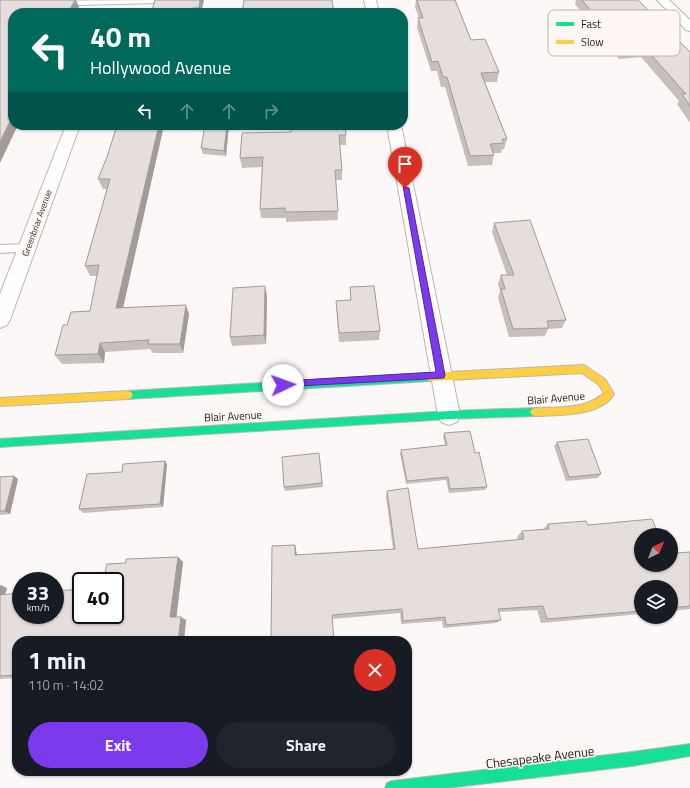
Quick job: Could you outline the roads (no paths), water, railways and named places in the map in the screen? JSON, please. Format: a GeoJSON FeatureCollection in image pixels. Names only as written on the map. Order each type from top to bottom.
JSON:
{"type":"FeatureCollection","features":[{"type":"Feature","properties":{"kind":"street"},"geometry":{"type":"LineString","coordinates":[[0,4],[159,0]]}},
{"type":"Feature","properties":{"kind":"street"},"geometry":{"type":"LineString","coordinates":[[663,0],[673,10]]}},
{"type":"Feature","properties":{"kind":"street"},"geometry":{"type":"LineString","coordinates":[[680,17],[690,27]]}},
{"type":"Feature","properties":{"kind":"street","name":"Greenbriar Avenue"},"geometry":{"type":"LineString","coordinates":[[0,320],[71,130]]}},
{"type":"Feature","properties":{"kind":"street"},"geometry":{"type":"LineString","coordinates":[[395,130],[449,415]]}},
{"type":"Feature","properties":{"kind":"street","name":"Blair Avenue"},"geometry":{"type":"LineString","coordinates":[[0,402],[441,375],[584,369],[602,382],[609,394],[604,401],[596,406],[569,411],[449,415],[0,443]]}},
{"type":"Feature","properties":{"kind":"street","name":"Chesapeake Avenue"},"geometry":{"type":"LineString","coordinates":[[392,788],[625,760],[690,750]]}},
{"type":"Feature","properties":{"kind":"lane"},"geometry":{"type":"LineString","coordinates":[[0,249],[28,248]]}}]}
